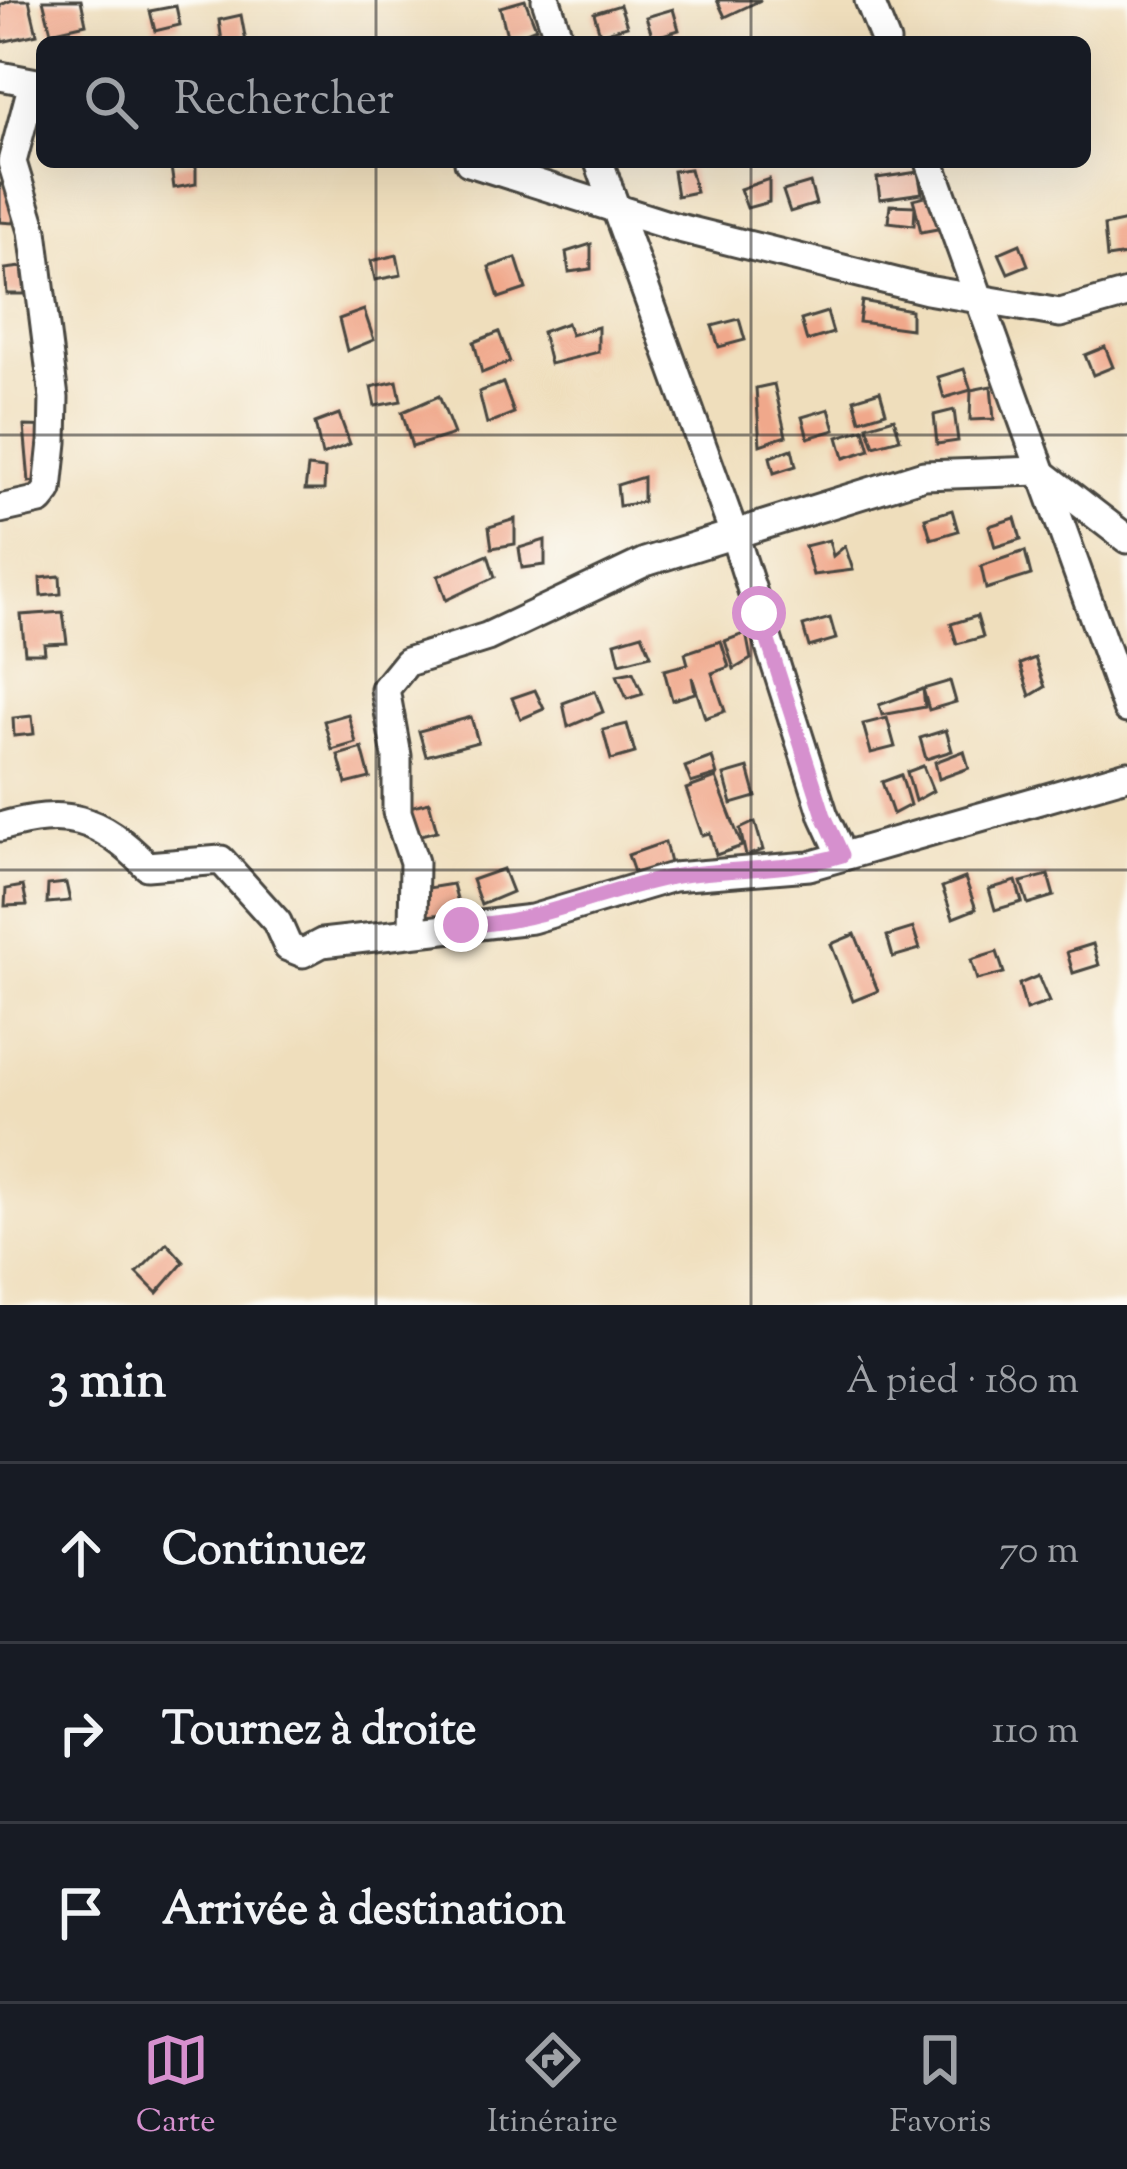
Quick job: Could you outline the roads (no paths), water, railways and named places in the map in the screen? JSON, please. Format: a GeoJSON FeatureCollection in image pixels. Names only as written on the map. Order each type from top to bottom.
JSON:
{"type":"FeatureCollection","features":[{"type":"Feature","properties":{"kind":"street"},"geometry":{"type":"LineString","coordinates":[[546,0],[558,36]]}},
{"type":"Feature","properties":{"kind":"street"},"geometry":{"type":"LineString","coordinates":[[869,0],[884,36]]}},
{"type":"Feature","properties":{"kind":"street"},"geometry":{"type":"LineString","coordinates":[[0,76],[36,83]]}},
{"type":"Feature","properties":{"kind":"street"},"geometry":{"type":"LineString","coordinates":[[0,508],[40,500],[48,490],[53,442],[54,398],[33,231],[12,162],[36,89]]}},
{"type":"Feature","properties":{"kind":"street"},"geometry":{"type":"LineString","coordinates":[[489,168],[671,226],[844,270],[1060,313],[1127,295]]}},
{"type":"Feature","properties":{"kind":"street"},"geometry":{"type":"LineString","coordinates":[[601,168],[733,531],[824,816],[842,855]]}},
{"type":"Feature","properties":{"kind":"street"},"geometry":{"type":"LineString","coordinates":[[932,168],[1127,709]]}},
{"type":"Feature","properties":{"kind":"street"},"geometry":{"type":"LineString","coordinates":[[413,930],[414,862],[397,812],[398,756],[386,689],[395,671],[407,662],[488,637],[644,562],[924,476],[1040,471],[1127,539]]}},
{"type":"Feature","properties":{"kind":"street"},"geometry":{"type":"LineString","coordinates":[[0,827],[52,814],[71,816],[98,825],[147,866],[221,860],[277,922],[294,952],[413,930],[505,923],[673,877],[778,870],[1127,775]]}}]}
